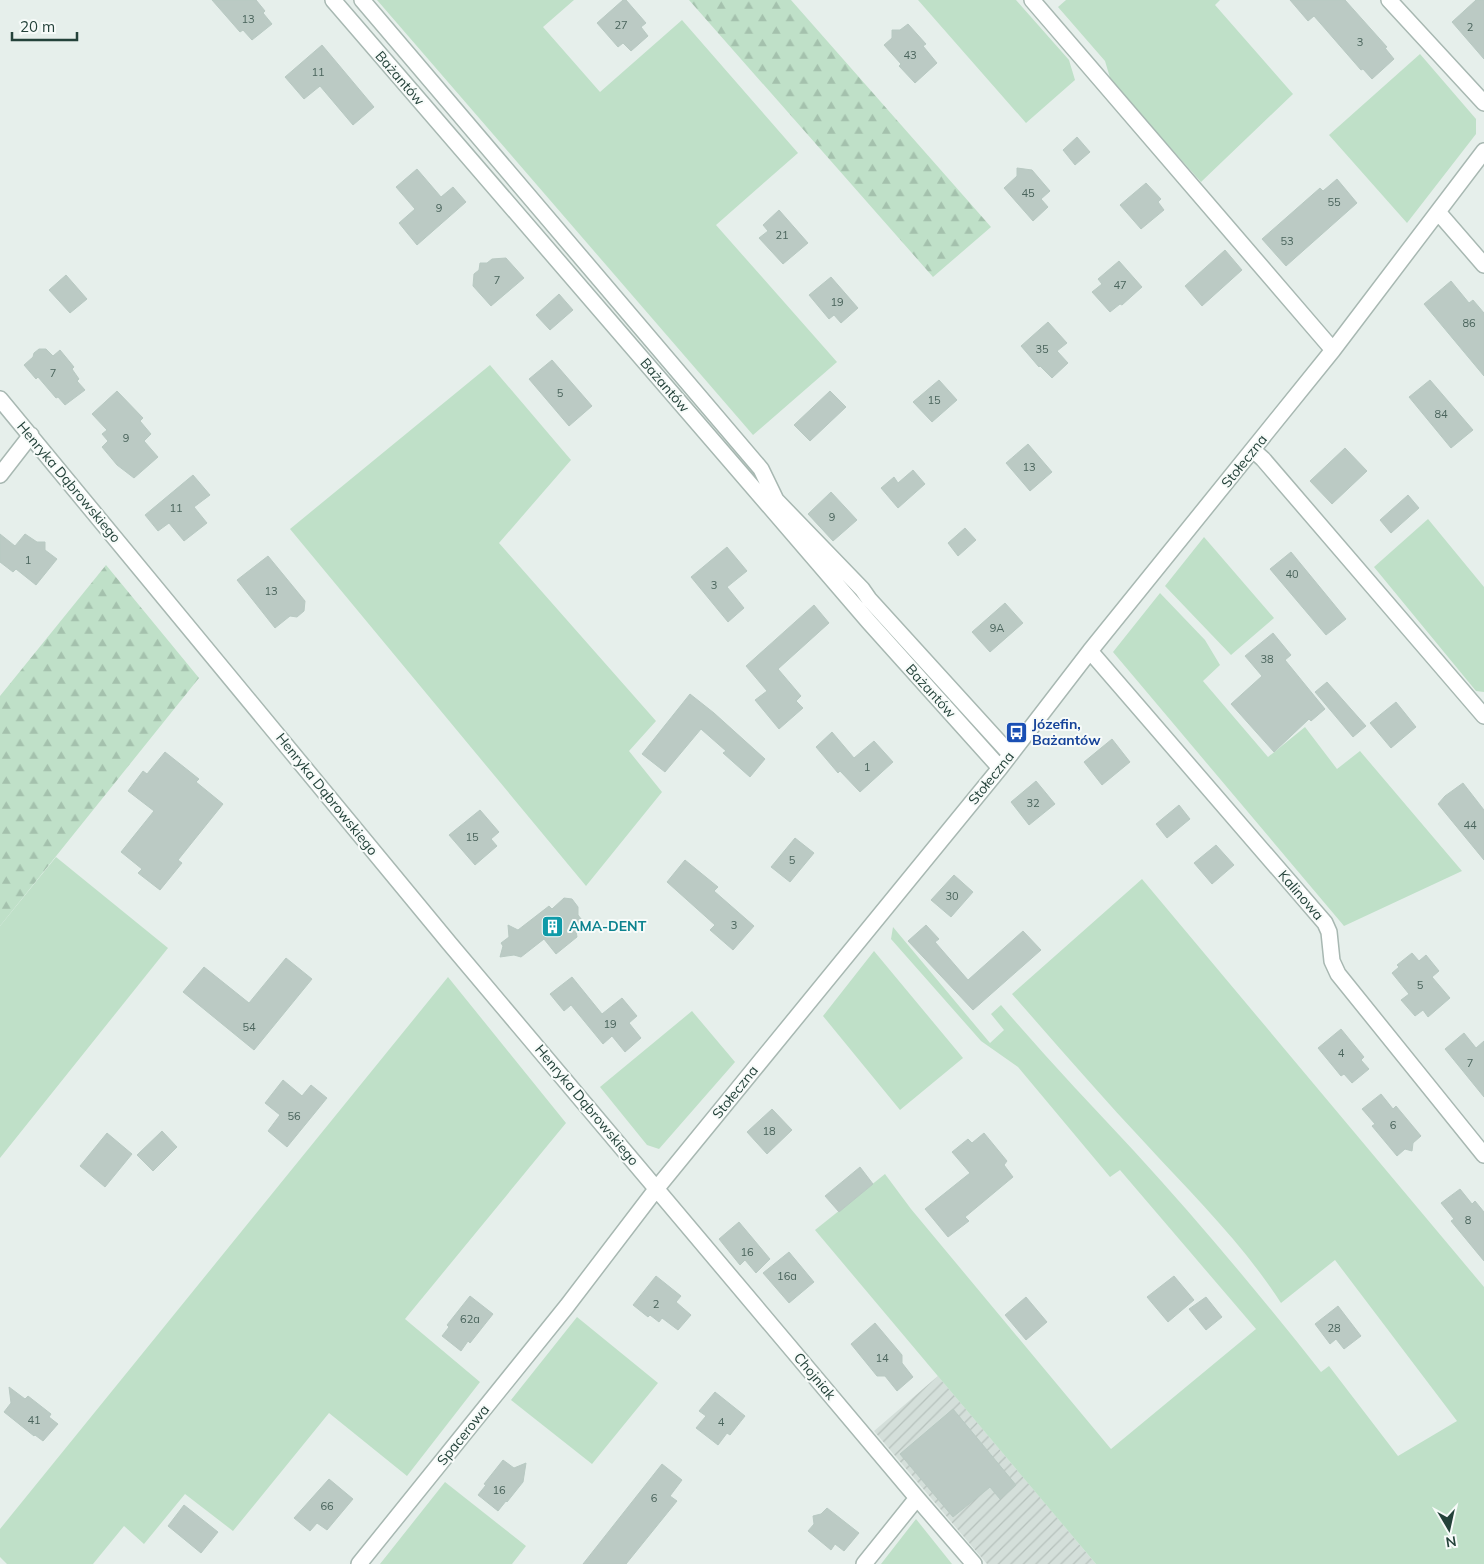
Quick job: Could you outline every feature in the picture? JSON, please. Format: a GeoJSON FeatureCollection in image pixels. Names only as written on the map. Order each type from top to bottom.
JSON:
{"type":"FeatureCollection","features":[{"type":"Feature","properties":{"kind":"street","name":"Bażantów"},"geometry":{"type":"LineString","coordinates":[[333,0],[869,622],[1000,768]]}},
{"type":"Feature","properties":{"kind":"street"},"geometry":{"type":"LineString","coordinates":[[362,0],[761,469],[776,500],[862,589],[1010,754]]}},
{"type":"Feature","properties":{"kind":"street"},"geometry":{"type":"LineString","coordinates":[[1032,0],[1333,350]]}},
{"type":"Feature","properties":{"kind":"street"},"geometry":{"type":"LineString","coordinates":[[1389,0],[1484,103]]}},
{"type":"Feature","properties":{"kind":"street","name":"Stołeczna"},"geometry":{"type":"LineString","coordinates":[[567,1306],[657,1188],[1000,768],[1090,651],[1333,350],[1484,151]]}},
{"type":"Feature","properties":{"kind":"street"},"geometry":{"type":"LineString","coordinates":[[1438,212],[1484,264]]}},
{"type":"Feature","properties":{"kind":"street","name":"Henryka Dąbrowskiego"},"geometry":{"type":"LineString","coordinates":[[0,399],[450,944],[657,1188]]}},
{"type":"Feature","properties":{"kind":"street"},"geometry":{"type":"LineString","coordinates":[[0,475],[31,436]]}},
{"type":"Feature","properties":{"kind":"street"},"geometry":{"type":"LineString","coordinates":[[1253,450],[1263,459],[1484,716]]}},
{"type":"Feature","properties":{"kind":"street","name":"Kalinowa"},"geometry":{"type":"LineString","coordinates":[[1090,651],[1325,923],[1330,932],[1332,961],[1338,974],[1484,1155]]}},
{"type":"Feature","properties":{"kind":"street","name":"Chojniak"},"geometry":{"type":"LineString","coordinates":[[657,1188],[974,1564]]}},
{"type":"Feature","properties":{"kind":"street","name":"Spacerowa"},"geometry":{"type":"LineString","coordinates":[[359,1564],[567,1306]]}},
{"type":"Feature","properties":{"kind":"street"},"geometry":{"type":"LineString","coordinates":[[864,1564],[917,1498]]}},
{"type":"Feature","properties":{"kind":"shaded area"},"geometry":{"type":"Polygon","coordinates":[[[938,1376],[1096,1564],[987,1564],[874,1431],[938,1376]]]}},
{"type":"Feature","properties":{"kind":"green space"},"geometry":{"type":"Polygon","coordinates":[[[377,0],[574,0],[543,27],[600,92],[682,20],[798,153],[716,225],[837,362],[753,435],[377,0]]]}},
{"type":"Feature","properties":{"kind":"green space"},"geometry":{"type":"Polygon","coordinates":[[[689,0],[791,0],[991,227],[933,277],[689,0]]]}},
{"type":"Feature","properties":{"kind":"green space"},"geometry":{"type":"Polygon","coordinates":[[[918,0],[1016,0],[1069,60],[1075,80],[1026,123],[918,0]]]}},
{"type":"Feature","properties":{"kind":"green space"},"geometry":{"type":"Polygon","coordinates":[[[1066,0],[1220,0],[1215,5],[1293,94],[1201,182],[1111,81],[1105,61],[1058,7],[1066,0]]]}},
{"type":"Feature","properties":{"kind":"green space"},"geometry":{"type":"Polygon","coordinates":[[[1420,54],[1476,119],[1476,134],[1407,223],[1329,135],[1420,54]]]}},
{"type":"Feature","properties":{"kind":"green space"},"geometry":{"type":"Polygon","coordinates":[[[490,365],[571,460],[499,543],[656,721],[629,751],[662,792],[586,886],[290,529],[490,365]]]}},
{"type":"Feature","properties":{"kind":"green space"},"geometry":{"type":"Polygon","coordinates":[[[1428,519],[1484,587],[1484,692],[1476,691],[1374,567],[1428,519]]]}},
{"type":"Feature","properties":{"kind":"green space"},"geometry":{"type":"Polygon","coordinates":[[[1204,537],[1274,618],[1231,655],[1165,586],[1204,537]]]}},
{"type":"Feature","properties":{"kind":"green space"},"geometry":{"type":"Polygon","coordinates":[[[106,565],[199,678],[0,926],[0,696],[106,565]]]}},
{"type":"Feature","properties":{"kind":"green space"},"geometry":{"type":"Polygon","coordinates":[[[1160,593],[1205,640],[1220,665],[1203,681],[1268,757],[1305,727],[1337,769],[1360,751],[1462,871],[1344,926],[1113,652],[1160,593]]]}},
{"type":"Feature","properties":{"kind":"green space"},"geometry":{"type":"Polygon","coordinates":[[[56,857],[168,948],[0,1158],[0,926],[56,857]]]}},
{"type":"Feature","properties":{"kind":"green space"},"geometry":{"type":"Polygon","coordinates":[[[1142,879],[1484,1287],[1484,1564],[1096,1564],[815,1230],[885,1174],[911,1209],[1111,1449],[1256,1329],[1120,1170],[1110,1177],[1018,1067],[981,1041],[891,939],[893,927],[990,1043],[1004,1030],[991,1014],[1001,1005],[1182,1205],[1253,1287],[1321,1372],[1329,1366],[1398,1456],[1457,1421],[1335,1260],[1281,1303],[1250,1260],[1217,1220],[1112,1107],[1012,994],[1142,879]]]}},
{"type":"Feature","properties":{"kind":"green space"},"geometry":{"type":"Polygon","coordinates":[[[874,951],[963,1058],[900,1110],[823,1016],[874,951]]]}},
{"type":"Feature","properties":{"kind":"green space"},"geometry":{"type":"Polygon","coordinates":[[[448,977],[566,1123],[405,1319],[480,1382],[407,1476],[329,1413],[233,1531],[185,1494],[144,1544],[124,1526],[93,1564],[7,1564],[0,1557],[0,1529],[448,977]]]}},
{"type":"Feature","properties":{"kind":"green space"},"geometry":{"type":"Polygon","coordinates":[[[692,1011],[735,1062],[659,1149],[647,1145],[600,1087],[692,1011]]]}},
{"type":"Feature","properties":{"kind":"green space"},"geometry":{"type":"Polygon","coordinates":[[[577,1317],[658,1383],[592,1464],[511,1400],[577,1317]]]}},
{"type":"Feature","properties":{"kind":"green space"},"geometry":{"type":"Polygon","coordinates":[[[445,1482],[526,1546],[512,1564],[380,1564],[445,1482]]]}},
{"type":"Feature","properties":{"kind":"green space"},"geometry":{"type":"Polygon","coordinates":[[[916,1519],[952,1564],[881,1564],[916,1519]]]}},
{"type":"Feature","properties":{"kind":"building"},"geometry":{"type":"Polygon","coordinates":[[[212,0],[256,0],[272,24],[252,40],[243,30],[240,32],[212,0]]]}},
{"type":"Feature","properties":{"kind":"building"},"geometry":{"type":"Polygon","coordinates":[[[623,0],[626,0],[646,23],[641,27],[648,36],[631,51],[623,43],[618,47],[597,23],[623,0]]]}},
{"type":"Feature","properties":{"kind":"building"},"geometry":{"type":"Polygon","coordinates":[[[1290,0],[1345,0],[1387,47],[1385,48],[1394,59],[1372,79],[1363,69],[1361,70],[1314,16],[1308,21],[1290,0]]]}},
{"type":"Feature","properties":{"kind":"building"},"geometry":{"type":"Polygon","coordinates":[[[1476,0],[1484,0],[1484,59],[1452,22],[1476,0]]]}},
{"type":"Feature","properties":{"kind":"building"},"geometry":{"type":"Polygon","coordinates":[[[908,24],[926,44],[923,46],[937,63],[915,83],[899,66],[901,64],[884,45],[892,38],[892,30],[900,30],[908,24]]]}},
{"type":"Feature","properties":{"kind":"building"},"geometry":{"type":"Polygon","coordinates":[[[322,45],[374,107],[353,125],[320,86],[304,99],[285,77],[322,45]]]}},
{"type":"Feature","properties":{"kind":"building"},"geometry":{"type":"Polygon","coordinates":[[[1077,137],[1090,152],[1075,165],[1063,150],[1077,137]]]}},
{"type":"Feature","properties":{"kind":"building"},"geometry":{"type":"Polygon","coordinates":[[[1017,168],[1032,170],[1050,191],[1041,199],[1048,207],[1033,221],[1004,188],[1017,176],[1017,168]]]}},
{"type":"Feature","properties":{"kind":"building"},"geometry":{"type":"Polygon","coordinates":[[[417,169],[441,197],[453,187],[466,202],[417,245],[399,223],[415,209],[396,187],[417,169]]]}},
{"type":"Feature","properties":{"kind":"building"},"geometry":{"type":"Polygon","coordinates":[[[1337,179],[1357,203],[1286,266],[1262,239],[1320,188],[1323,191],[1337,179]]]}},
{"type":"Feature","properties":{"kind":"building"},"geometry":{"type":"Polygon","coordinates":[[[1146,183],[1161,199],[1158,202],[1164,210],[1141,229],[1120,205],[1146,183]]]}},
{"type":"Feature","properties":{"kind":"building"},"geometry":{"type":"Polygon","coordinates":[[[779,210],[808,243],[783,264],[759,238],[768,231],[763,225],[779,210]]]}},
{"type":"Feature","properties":{"kind":"building"},"geometry":{"type":"Polygon","coordinates":[[[1225,250],[1242,270],[1202,306],[1185,286],[1225,250]]]}},
{"type":"Feature","properties":{"kind":"building"},"geometry":{"type":"Polygon","coordinates":[[[506,258],[524,278],[491,306],[473,286],[474,274],[479,270],[480,263],[487,263],[492,259],[506,258]]]}},
{"type":"Feature","properties":{"kind":"building"},"geometry":{"type":"Polygon","coordinates":[[[1119,261],[1142,287],[1122,305],[1120,304],[1110,312],[1092,292],[1102,284],[1098,279],[1119,261]]]}},
{"type":"Feature","properties":{"kind":"building"},"geometry":{"type":"Polygon","coordinates":[[[66,275],[87,299],[70,313],[49,290],[66,275]]]}},
{"type":"Feature","properties":{"kind":"building"},"geometry":{"type":"Polygon","coordinates":[[[831,277],[858,308],[841,323],[834,315],[829,319],[809,295],[831,277]]]}},
{"type":"Feature","properties":{"kind":"building"},"geometry":{"type":"Polygon","coordinates":[[[1451,281],[1469,303],[1473,300],[1484,313],[1484,376],[1424,304],[1451,281]]]}},
{"type":"Feature","properties":{"kind":"building"},"geometry":{"type":"Polygon","coordinates":[[[559,294],[573,310],[550,330],[536,315],[559,294]]]}},
{"type":"Feature","properties":{"kind":"building"},"geometry":{"type":"Polygon","coordinates":[[[1048,322],[1067,343],[1057,351],[1068,363],[1052,378],[1039,367],[1021,346],[1048,322]]]}},
{"type":"Feature","properties":{"kind":"building"},"geometry":{"type":"Polygon","coordinates":[[[39,349],[46,349],[53,356],[60,350],[74,367],[72,369],[79,379],[77,381],[85,390],[65,405],[58,397],[56,398],[38,377],[36,379],[24,365],[39,349]]]}},
{"type":"Feature","properties":{"kind":"building"},"geometry":{"type":"Polygon","coordinates":[[[552,360],[592,406],[569,426],[529,379],[552,360]]]}},
{"type":"Feature","properties":{"kind":"building"},"geometry":{"type":"Polygon","coordinates":[[[939,380],[957,400],[932,422],[913,402],[939,380]]]}},
{"type":"Feature","properties":{"kind":"building"},"geometry":{"type":"Polygon","coordinates":[[[1430,380],[1473,430],[1451,448],[1409,397],[1430,380]]]}},
{"type":"Feature","properties":{"kind":"building"},"geometry":{"type":"Polygon","coordinates":[[[117,391],[143,418],[140,421],[151,434],[144,441],[158,457],[134,478],[117,465],[102,447],[108,441],[102,434],[107,430],[92,414],[117,391]]]}},
{"type":"Feature","properties":{"kind":"building"},"geometry":{"type":"Polygon","coordinates":[[[830,391],[846,407],[810,441],[794,425],[830,391]]]}},
{"type":"Feature","properties":{"kind":"building"},"geometry":{"type":"Polygon","coordinates":[[[1028,444],[1052,472],[1030,491],[1006,463],[1028,444]]]}},
{"type":"Feature","properties":{"kind":"building"},"geometry":{"type":"Polygon","coordinates":[[[1345,448],[1367,471],[1332,504],[1310,481],[1345,448]]]}},
{"type":"Feature","properties":{"kind":"building"},"geometry":{"type":"Polygon","coordinates":[[[913,470],[925,484],[898,508],[881,488],[894,477],[898,483],[913,470]]]}},
{"type":"Feature","properties":{"kind":"building"},"geometry":{"type":"Polygon","coordinates":[[[193,475],[210,495],[194,507],[207,523],[184,541],[169,523],[158,531],[145,515],[193,475]]]}},
{"type":"Feature","properties":{"kind":"building"},"geometry":{"type":"Polygon","coordinates":[[[831,492],[857,520],[833,541],[808,514],[831,492]]]}},
{"type":"Feature","properties":{"kind":"building"},"geometry":{"type":"Polygon","coordinates":[[[1408,495],[1419,508],[1391,533],[1380,520],[1408,495]]]}},
{"type":"Feature","properties":{"kind":"building"},"geometry":{"type":"Polygon","coordinates":[[[965,528],[976,540],[958,556],[948,543],[965,528]]]}},
{"type":"Feature","properties":{"kind":"building"},"geometry":{"type":"Polygon","coordinates":[[[0,534],[15,546],[25,534],[37,542],[45,542],[45,550],[57,559],[36,585],[16,569],[13,572],[0,562],[0,534]]]}},
{"type":"Feature","properties":{"kind":"building"},"geometry":{"type":"Polygon","coordinates":[[[727,547],[747,571],[727,587],[744,608],[728,622],[691,577],[727,547]]]}},
{"type":"Feature","properties":{"kind":"building"},"geometry":{"type":"Polygon","coordinates":[[[1291,552],[1346,619],[1326,635],[1270,569],[1291,552]]]}},
{"type":"Feature","properties":{"kind":"building"},"geometry":{"type":"Polygon","coordinates":[[[268,556],[305,601],[304,611],[297,617],[290,616],[275,628],[237,580],[268,556]]]}},
{"type":"Feature","properties":{"kind":"building"},"geometry":{"type":"Polygon","coordinates":[[[1005,603],[1023,623],[990,652],[972,632],[1005,603]]]}},
{"type":"Feature","properties":{"kind":"building"},"geometry":{"type":"Polygon","coordinates":[[[814,605],[829,623],[778,669],[801,696],[796,701],[803,708],[779,729],[755,700],[767,691],[746,666],[814,605]]]}},
{"type":"Feature","properties":{"kind":"building"},"geometry":{"type":"Polygon","coordinates":[[[1273,633],[1291,655],[1285,660],[1325,709],[1311,721],[1309,719],[1274,752],[1231,704],[1262,676],[1245,656],[1273,633]]]}},
{"type":"Feature","properties":{"kind":"building"},"geometry":{"type":"Polygon","coordinates":[[[1327,682],[1366,726],[1353,737],[1315,692],[1327,682]]]}},
{"type":"Feature","properties":{"kind":"building"},"geometry":{"type":"Polygon","coordinates":[[[690,694],[765,759],[750,777],[723,753],[726,751],[701,729],[665,772],[642,754],[690,694]]]}},
{"type":"Feature","properties":{"kind":"building"},"geometry":{"type":"Polygon","coordinates":[[[1396,702],[1416,727],[1391,748],[1370,723],[1396,702]]]}},
{"type":"Feature","properties":{"kind":"building"},"geometry":{"type":"Polygon","coordinates":[[[832,732],[854,758],[874,741],[893,762],[860,792],[840,771],[838,773],[816,747],[832,732]]]}},
{"type":"Feature","properties":{"kind":"building"},"geometry":{"type":"Polygon","coordinates":[[[1112,739],[1130,762],[1102,785],[1084,762],[1112,739]]]}},
{"type":"Feature","properties":{"kind":"building"},"geometry":{"type":"Polygon","coordinates":[[[165,752],[199,779],[196,782],[223,804],[178,860],[182,863],[160,890],[138,873],[142,869],[121,852],[154,811],[128,791],[143,771],[147,774],[165,752]]]}},
{"type":"Feature","properties":{"kind":"building"},"geometry":{"type":"Polygon","coordinates":[[[1036,781],[1055,804],[1029,825],[1011,802],[1036,781]]]}},
{"type":"Feature","properties":{"kind":"building"},"geometry":{"type":"Polygon","coordinates":[[[1463,783],[1484,810],[1484,860],[1438,804],[1445,796],[1463,783]]]}},
{"type":"Feature","properties":{"kind":"building"},"geometry":{"type":"Polygon","coordinates":[[[1179,805],[1190,819],[1167,838],[1156,824],[1179,805]]]}},
{"type":"Feature","properties":{"kind":"building"},"geometry":{"type":"Polygon","coordinates":[[[480,810],[499,832],[491,839],[497,846],[475,865],[449,835],[480,810]]]}},
{"type":"Feature","properties":{"kind":"building"},"geometry":{"type":"Polygon","coordinates":[[[795,838],[814,853],[790,882],[771,867],[795,838]]]}},
{"type":"Feature","properties":{"kind":"building"},"geometry":{"type":"Polygon","coordinates":[[[1216,845],[1234,865],[1212,884],[1194,863],[1216,845]]]}},
{"type":"Feature","properties":{"kind":"building"},"geometry":{"type":"Polygon","coordinates":[[[685,860],[718,887],[714,891],[754,926],[733,950],[710,930],[715,925],[667,882],[685,860]]]}},
{"type":"Feature","properties":{"kind":"building"},"geometry":{"type":"Polygon","coordinates":[[[954,875],[973,892],[951,917],[931,900],[954,875]]]}},
{"type":"Feature","properties":{"kind":"building","name":"AMA-DENT"},"geometry":{"type":"Polygon","coordinates":[[[564,898],[572,899],[578,907],[578,915],[585,924],[576,931],[577,937],[556,954],[544,939],[521,957],[514,955],[500,957],[503,946],[501,943],[509,937],[508,925],[518,930],[549,906],[552,909],[564,898]]]}},
{"type":"Feature","properties":{"kind":"building"},"geometry":{"type":"Polygon","coordinates":[[[926,925],[939,939],[935,942],[968,980],[1023,931],[1041,950],[973,1010],[908,941],[926,925]]]}},
{"type":"Feature","properties":{"kind":"building"},"geometry":{"type":"Polygon","coordinates":[[[1412,953],[1419,961],[1426,955],[1439,971],[1432,977],[1450,998],[1428,1017],[1423,1010],[1415,1016],[1401,1000],[1409,994],[1392,973],[1399,967],[1397,965],[1412,953]]]}},
{"type":"Feature","properties":{"kind":"building"},"geometry":{"type":"Polygon","coordinates":[[[286,958],[312,979],[254,1050],[183,992],[204,967],[249,1003],[286,958]]]}},
{"type":"Feature","properties":{"kind":"building"},"geometry":{"type":"Polygon","coordinates":[[[572,977],[602,1014],[622,998],[637,1016],[629,1023],[641,1038],[625,1052],[612,1036],[603,1044],[571,1005],[564,1011],[550,994],[572,977]]]}},
{"type":"Feature","properties":{"kind":"building"},"geometry":{"type":"Polygon","coordinates":[[[1341,1029],[1364,1057],[1361,1060],[1369,1069],[1352,1083],[1344,1074],[1341,1076],[1318,1048],[1341,1029]]]}},
{"type":"Feature","properties":{"kind":"building"},"geometry":{"type":"Polygon","coordinates":[[[1464,1033],[1476,1048],[1484,1041],[1484,1097],[1445,1049],[1464,1033]]]}},
{"type":"Feature","properties":{"kind":"building"},"geometry":{"type":"Polygon","coordinates":[[[283,1080],[302,1096],[311,1085],[327,1098],[287,1147],[268,1131],[280,1115],[265,1103],[283,1080]]]}},
{"type":"Feature","properties":{"kind":"building"},"geometry":{"type":"Polygon","coordinates":[[[1381,1094],[1393,1109],[1396,1106],[1421,1136],[1413,1143],[1412,1151],[1405,1149],[1397,1156],[1372,1126],[1375,1124],[1362,1109],[1381,1094]]]}},
{"type":"Feature","properties":{"kind":"building"},"geometry":{"type":"Polygon","coordinates":[[[772,1109],[792,1130],[767,1154],[747,1132],[772,1109]]]}},
{"type":"Feature","properties":{"kind":"building"},"geometry":{"type":"Polygon","coordinates":[[[162,1131],[177,1147],[153,1171],[137,1155],[162,1131]]]}},
{"type":"Feature","properties":{"kind":"building"},"geometry":{"type":"Polygon","coordinates":[[[107,1133],[132,1154],[105,1187],[80,1166],[107,1133]]]}},
{"type":"Feature","properties":{"kind":"building"},"geometry":{"type":"Polygon","coordinates":[[[984,1133],[1007,1161],[1004,1165],[1013,1177],[965,1217],[969,1221],[948,1237],[925,1209],[970,1173],[952,1152],[968,1139],[972,1143],[984,1133]]]}},
{"type":"Feature","properties":{"kind":"building"},"geometry":{"type":"Polygon","coordinates":[[[860,1167],[873,1184],[839,1212],[825,1196],[860,1167]]]}},
{"type":"Feature","properties":{"kind":"building"},"geometry":{"type":"Polygon","coordinates":[[[1460,1189],[1472,1204],[1475,1201],[1484,1212],[1484,1261],[1451,1221],[1454,1219],[1441,1203],[1460,1189]]]}},
{"type":"Feature","properties":{"kind":"building"},"geometry":{"type":"Polygon","coordinates":[[[739,1222],[770,1259],[756,1273],[745,1260],[740,1265],[719,1239],[739,1222]]]}},
{"type":"Feature","properties":{"kind":"building"},"geometry":{"type":"Polygon","coordinates":[[[789,1252],[814,1282],[789,1303],[763,1273],[789,1252]]]}},
{"type":"Feature","properties":{"kind":"building"},"geometry":{"type":"Polygon","coordinates":[[[656,1276],[681,1296],[676,1302],[691,1315],[678,1330],[662,1318],[659,1322],[650,1315],[648,1317],[633,1305],[656,1276]]]}},
{"type":"Feature","properties":{"kind":"building"},"geometry":{"type":"Polygon","coordinates":[[[1174,1276],[1194,1300],[1168,1322],[1147,1297],[1174,1276]]]}},
{"type":"Feature","properties":{"kind":"building"},"geometry":{"type":"Polygon","coordinates":[[[470,1296],[493,1314],[470,1343],[468,1341],[461,1351],[442,1336],[449,1327],[447,1325],[470,1296]]]}},
{"type":"Feature","properties":{"kind":"building"},"geometry":{"type":"Polygon","coordinates":[[[1026,1297],[1047,1322],[1026,1340],[1005,1315],[1026,1297]]]}},
{"type":"Feature","properties":{"kind":"building"},"geometry":{"type":"Polygon","coordinates":[[[1206,1297],[1222,1317],[1206,1330],[1189,1309],[1206,1297]]]}},
{"type":"Feature","properties":{"kind":"building"},"geometry":{"type":"Polygon","coordinates":[[[1338,1306],[1361,1336],[1344,1349],[1336,1339],[1330,1344],[1315,1324],[1338,1306]]]}},
{"type":"Feature","properties":{"kind":"building"},"geometry":{"type":"Polygon","coordinates":[[[875,1323],[902,1355],[902,1363],[913,1377],[897,1391],[885,1376],[877,1376],[851,1344],[875,1323]]]}},
{"type":"Feature","properties":{"kind":"building"},"geometry":{"type":"Polygon","coordinates":[[[9,1387],[25,1399],[28,1396],[51,1414],[49,1417],[58,1424],[43,1441],[4,1412],[11,1403],[9,1387]]]}},
{"type":"Feature","properties":{"kind":"building"},"geometry":{"type":"Polygon","coordinates":[[[715,1392],[745,1416],[730,1435],[727,1433],[718,1445],[696,1428],[706,1416],[699,1411],[715,1392]]]}},
{"type":"Feature","properties":{"kind":"building"},"geometry":{"type":"Polygon","coordinates":[[[953,1409],[1016,1485],[1000,1499],[990,1487],[953,1517],[900,1454],[953,1409]]]}},
{"type":"Feature","properties":{"kind":"building"},"geometry":{"type":"Polygon","coordinates":[[[503,1460],[514,1468],[526,1463],[523,1482],[498,1511],[478,1495],[486,1485],[484,1484],[503,1460]]]}},
{"type":"Feature","properties":{"kind":"building"},"geometry":{"type":"Polygon","coordinates":[[[662,1464],[682,1480],[670,1496],[677,1501],[626,1564],[583,1564],[662,1464]]]}},
{"type":"Feature","properties":{"kind":"building"},"geometry":{"type":"Polygon","coordinates":[[[329,1479],[353,1499],[327,1530],[317,1523],[310,1531],[294,1518],[329,1479]]]}},
{"type":"Feature","properties":{"kind":"building"},"geometry":{"type":"Polygon","coordinates":[[[184,1505],[218,1532],[201,1553],[168,1526],[184,1505]]]}},
{"type":"Feature","properties":{"kind":"building"},"geometry":{"type":"Polygon","coordinates":[[[827,1508],[859,1533],[844,1551],[835,1544],[831,1550],[808,1531],[814,1524],[813,1516],[821,1514],[827,1508]]]}},
{"type":"Feature","properties":{"kind":"place","name":"Józefin, Bażantów"},"geometry":{"type":"Point","coordinates":[1016,732]}},
{"type":"Feature","properties":{"kind":"place","name":"AMA-DENT"},"geometry":{"type":"Point","coordinates":[553,926]}}]}
